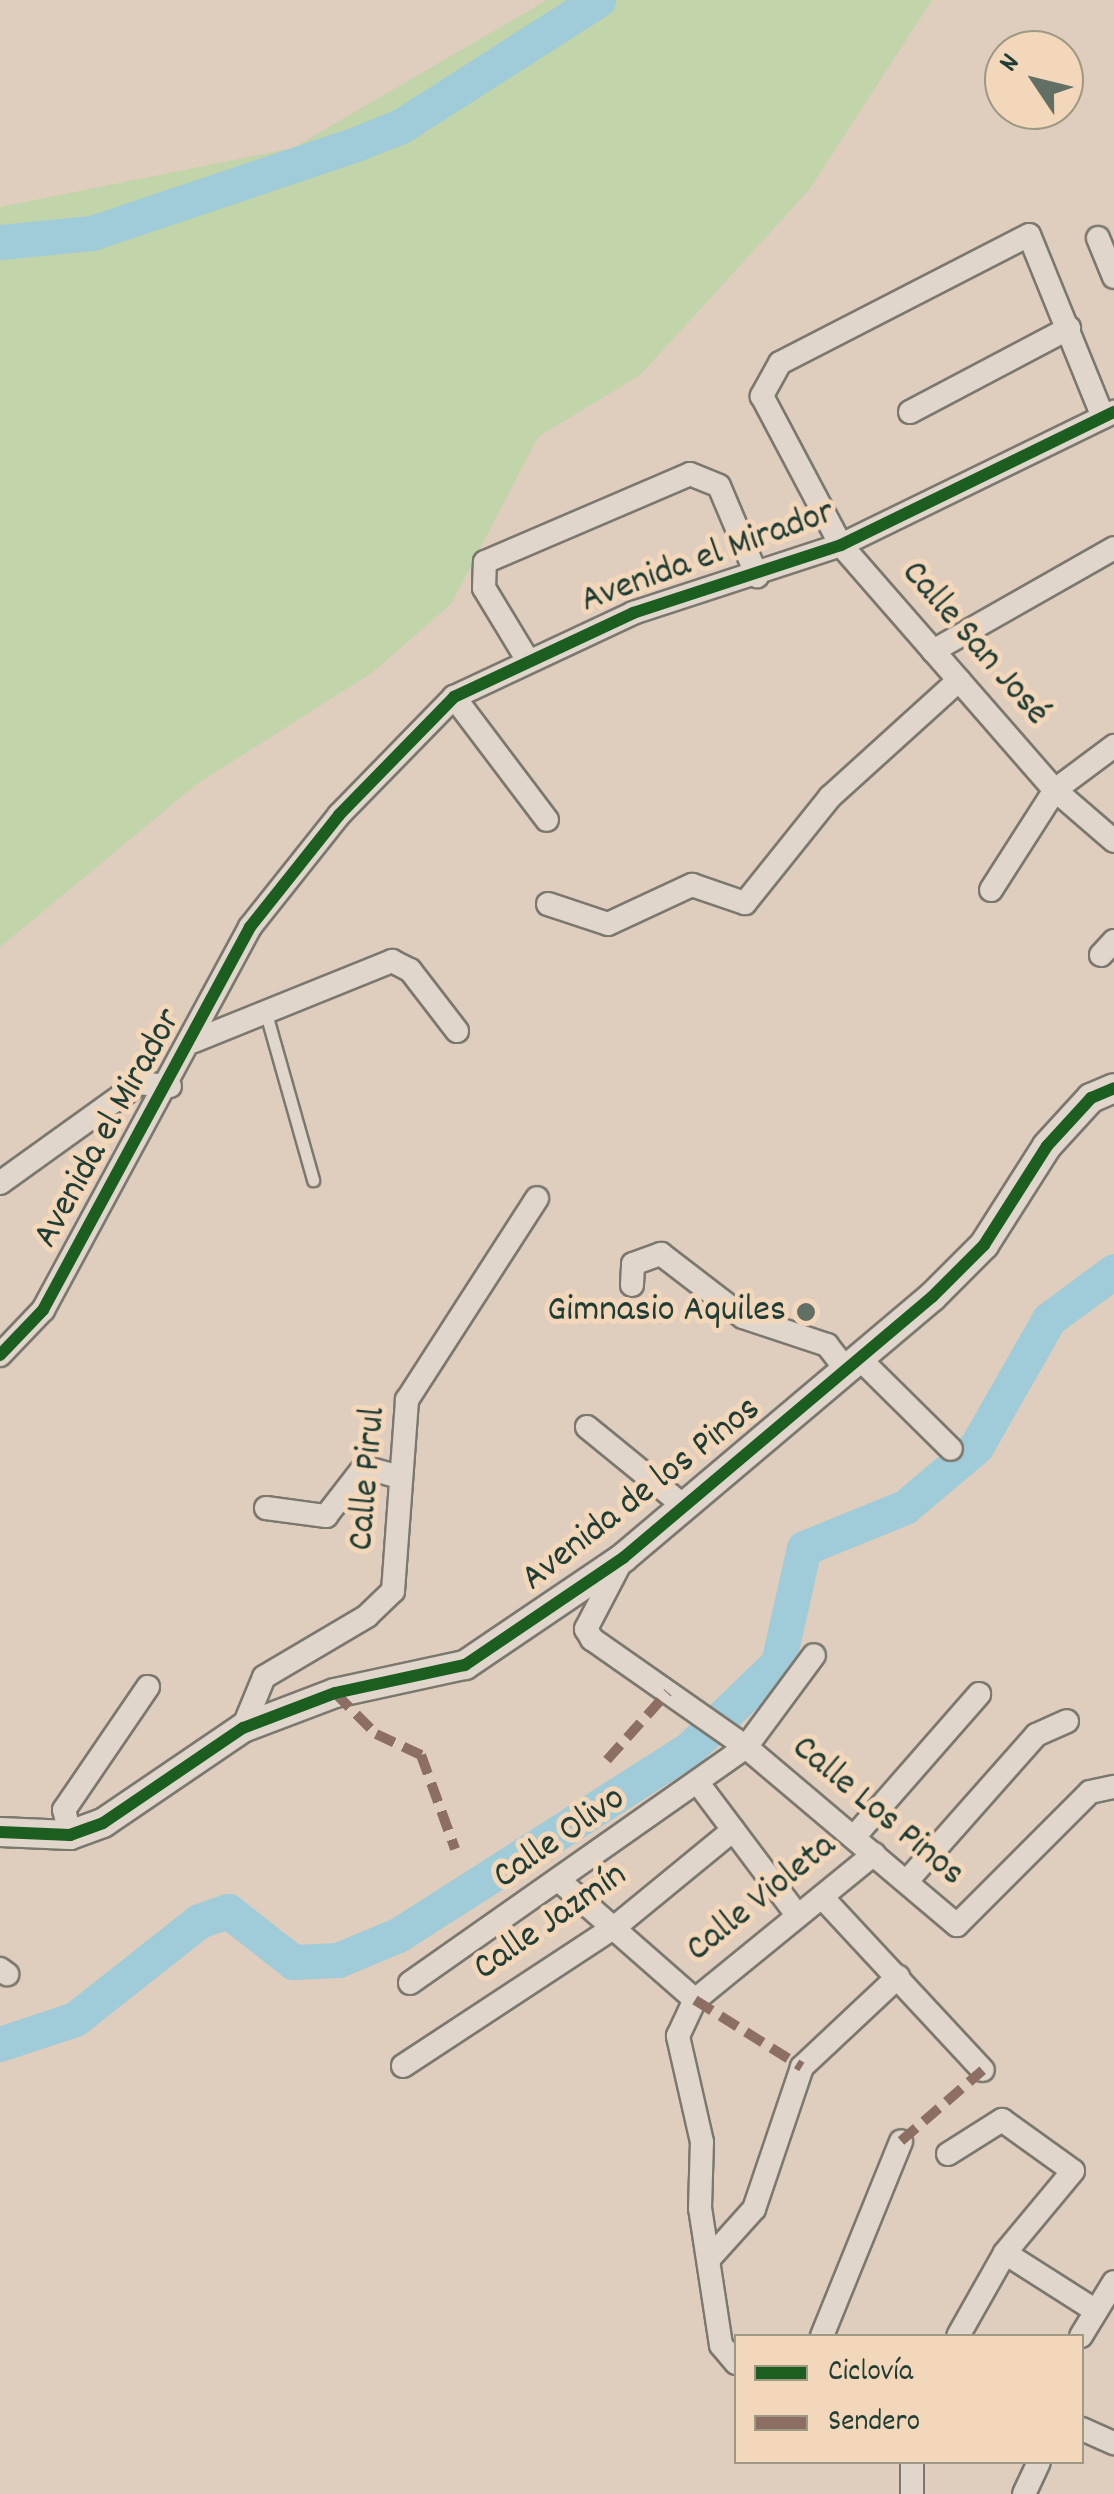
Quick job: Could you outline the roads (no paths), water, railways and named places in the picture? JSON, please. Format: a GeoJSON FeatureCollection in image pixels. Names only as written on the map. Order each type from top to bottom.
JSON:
{"type":"FeatureCollection","features":[{"type":"Feature","properties":{"kind":"street","name":"Calle San José"},"geometry":{"type":"LineString","coordinates":[[1070,328],[1029,236],[780,363],[762,396],[842,545],[1055,790],[1114,841]]}},
{"type":"Feature","properties":{"kind":"street"},"geometry":{"type":"LineString","coordinates":[[1098,238],[1114,277]]}},
{"type":"Feature","properties":{"kind":"street"},"geometry":{"type":"LineString","coordinates":[[910,412],[1070,328],[1108,415]]}},
{"type":"Feature","properties":{"kind":"street","name":"Avenida el Mirador"},"geometry":{"type":"LineString","coordinates":[[0,1355],[43,1310],[170,1086],[250,926],[339,814],[454,697],[527,659],[633,613],[757,576],[842,545],[1108,415]]}},
{"type":"Feature","properties":{"kind":"street"},"geometry":{"type":"LineString","coordinates":[[527,659],[480,573],[500,551],[690,474],[708,476],[757,576]]}},
{"type":"Feature","properties":{"kind":"street"},"geometry":{"type":"LineString","coordinates":[[934,651],[1114,548]]}},
{"type":"Feature","properties":{"kind":"street"},"geometry":{"type":"LineString","coordinates":[[548,904],[608,924],[692,886],[745,903],[830,797],[958,680]]}},
{"type":"Feature","properties":{"kind":"street"},"geometry":{"type":"LineString","coordinates":[[454,697],[547,820]]}},
{"type":"Feature","properties":{"kind":"street"},"geometry":{"type":"LineString","coordinates":[[992,890],[1055,790],[1114,746]]}},
{"type":"Feature","properties":{"kind":"street"},"geometry":{"type":"LineString","coordinates":[[194,1041],[265,1006],[392,962],[410,970],[456,1031]]}},
{"type":"Feature","properties":{"kind":"street"},"geometry":{"type":"LineString","coordinates":[[0,1183],[139,1083],[170,1086]]}},
{"type":"Feature","properties":{"kind":"street","name":"Avenida de los Pinos"},"geometry":{"type":"LineString","coordinates":[[2,1834],[70,1835],[103,1823],[243,1728],[335,1693],[464,1665],[622,1558],[853,1364],[984,1245],[1047,1146],[1091,1098],[1114,1088]]}},
{"type":"Feature","properties":{"kind":"street","name":"Calle Pirul"},"geometry":{"type":"LineString","coordinates":[[243,1728],[264,1676],[367,1616],[392,1591],[407,1400],[422,1366],[537,1198]]}},
{"type":"Feature","properties":{"kind":"street"},"geometry":{"type":"LineString","coordinates":[[632,1286],[633,1264],[661,1254],[742,1318],[827,1345],[951,1449]]}},
{"type":"Feature","properties":{"kind":"street"},"geometry":{"type":"LineString","coordinates":[[587,1426],[684,1506]]}},
{"type":"Feature","properties":{"kind":"street"},"geometry":{"type":"LineString","coordinates":[[266,1508],[326,1516],[364,1467],[400,1477]]}},
{"type":"Feature","properties":{"kind":"street","name":"Calle Los Pinos"},"geometry":{"type":"LineString","coordinates":[[622,1558],[586,1629],[748,1750],[956,1925],[1090,1792],[1114,1787]]}},
{"type":"Feature","properties":{"kind":"street","name":"Calle Olivo"},"geometry":{"type":"LineString","coordinates":[[410,1983],[562,1883],[748,1750],[814,1655]]}},
{"type":"Feature","properties":{"kind":"street"},"geometry":{"type":"LineString","coordinates":[[70,1835],[64,1810],[148,1687]]}},
{"type":"Feature","properties":{"kind":"street"},"geometry":{"type":"LineString","coordinates":[[854,1837],[979,1694]]}},
{"type":"Feature","properties":{"kind":"street"},"geometry":{"type":"LineString","coordinates":[[907,1882],[1036,1735],[1067,1721]]}},
{"type":"Feature","properties":{"kind":"street"},"geometry":{"type":"LineString","coordinates":[[698,1783],[797,1915]]}},
{"type":"Feature","properties":{"kind":"street","name":"Calle Jazmín"},"geometry":{"type":"LineString","coordinates":[[403,2066],[615,1926],[733,1830]]}},
{"type":"Feature","properties":{"kind":"street","name":"Calle Violeta"},"geometry":{"type":"LineString","coordinates":[[695,2000],[874,1854]]}},
{"type":"Feature","properties":{"kind":"street"},"geometry":{"type":"LineString","coordinates":[[562,1883],[695,2000],[678,2036],[702,2142],[709,2260],[721,2344],[734,2360]]}},
{"type":"Feature","properties":{"kind":"street"},"geometry":{"type":"LineString","coordinates":[[822,1897],[983,2070]]}},
{"type":"Feature","properties":{"kind":"street"},"geometry":{"type":"LineString","coordinates":[[709,2260],[754,2209],[802,2067],[898,1977]]}},
{"type":"Feature","properties":{"kind":"street"},"geometry":{"type":"LineString","coordinates":[[948,2154],[1002,2120],[1074,2171],[1005,2253],[959,2334]]}},
{"type":"Feature","properties":{"kind":"street"},"geometry":{"type":"LineString","coordinates":[[823,2334],[901,2141]]}},
{"type":"Feature","properties":{"kind":"street"},"geometry":{"type":"LineString","coordinates":[[1005,2253],[1096,2311]]}},
{"type":"Feature","properties":{"kind":"street"},"geometry":{"type":"LineString","coordinates":[[1082,2334],[1114,2282]]}},
{"type":"Feature","properties":{"kind":"street"},"geometry":{"type":"LineString","coordinates":[[1084,2430],[1114,2442]]}},
{"type":"Feature","properties":{"kind":"street"},"geometry":{"type":"LineString","coordinates":[[912,2464],[912,2494]]}},
{"type":"Feature","properties":{"kind":"street"},"geometry":{"type":"LineString","coordinates":[[1024,2494],[1038,2464]]}},
{"type":"Feature","properties":{"kind":"lane"},"geometry":{"type":"LineString","coordinates":[[265,1006],[313,1180]]}},
{"type":"Feature","properties":{"kind":"waterway"},"geometry":{"type":"LineString","coordinates":[[0,242],[92,233],[401,126],[598,0]]}},
{"type":"Feature","properties":{"kind":"waterway"},"geometry":{"type":"LineString","coordinates":[[0,2044],[75,2019],[199,1921],[228,1911],[293,1962],[338,1960],[398,1935],[689,1749],[778,1663],[804,1548],[905,1507],[976,1447],[1049,1319],[1114,1271]]}},
{"type":"Feature","properties":{"kind":"place","name":"Gimnasio Aquiles"},"geometry":{"type":"Point","coordinates":[806,1312]}}]}
